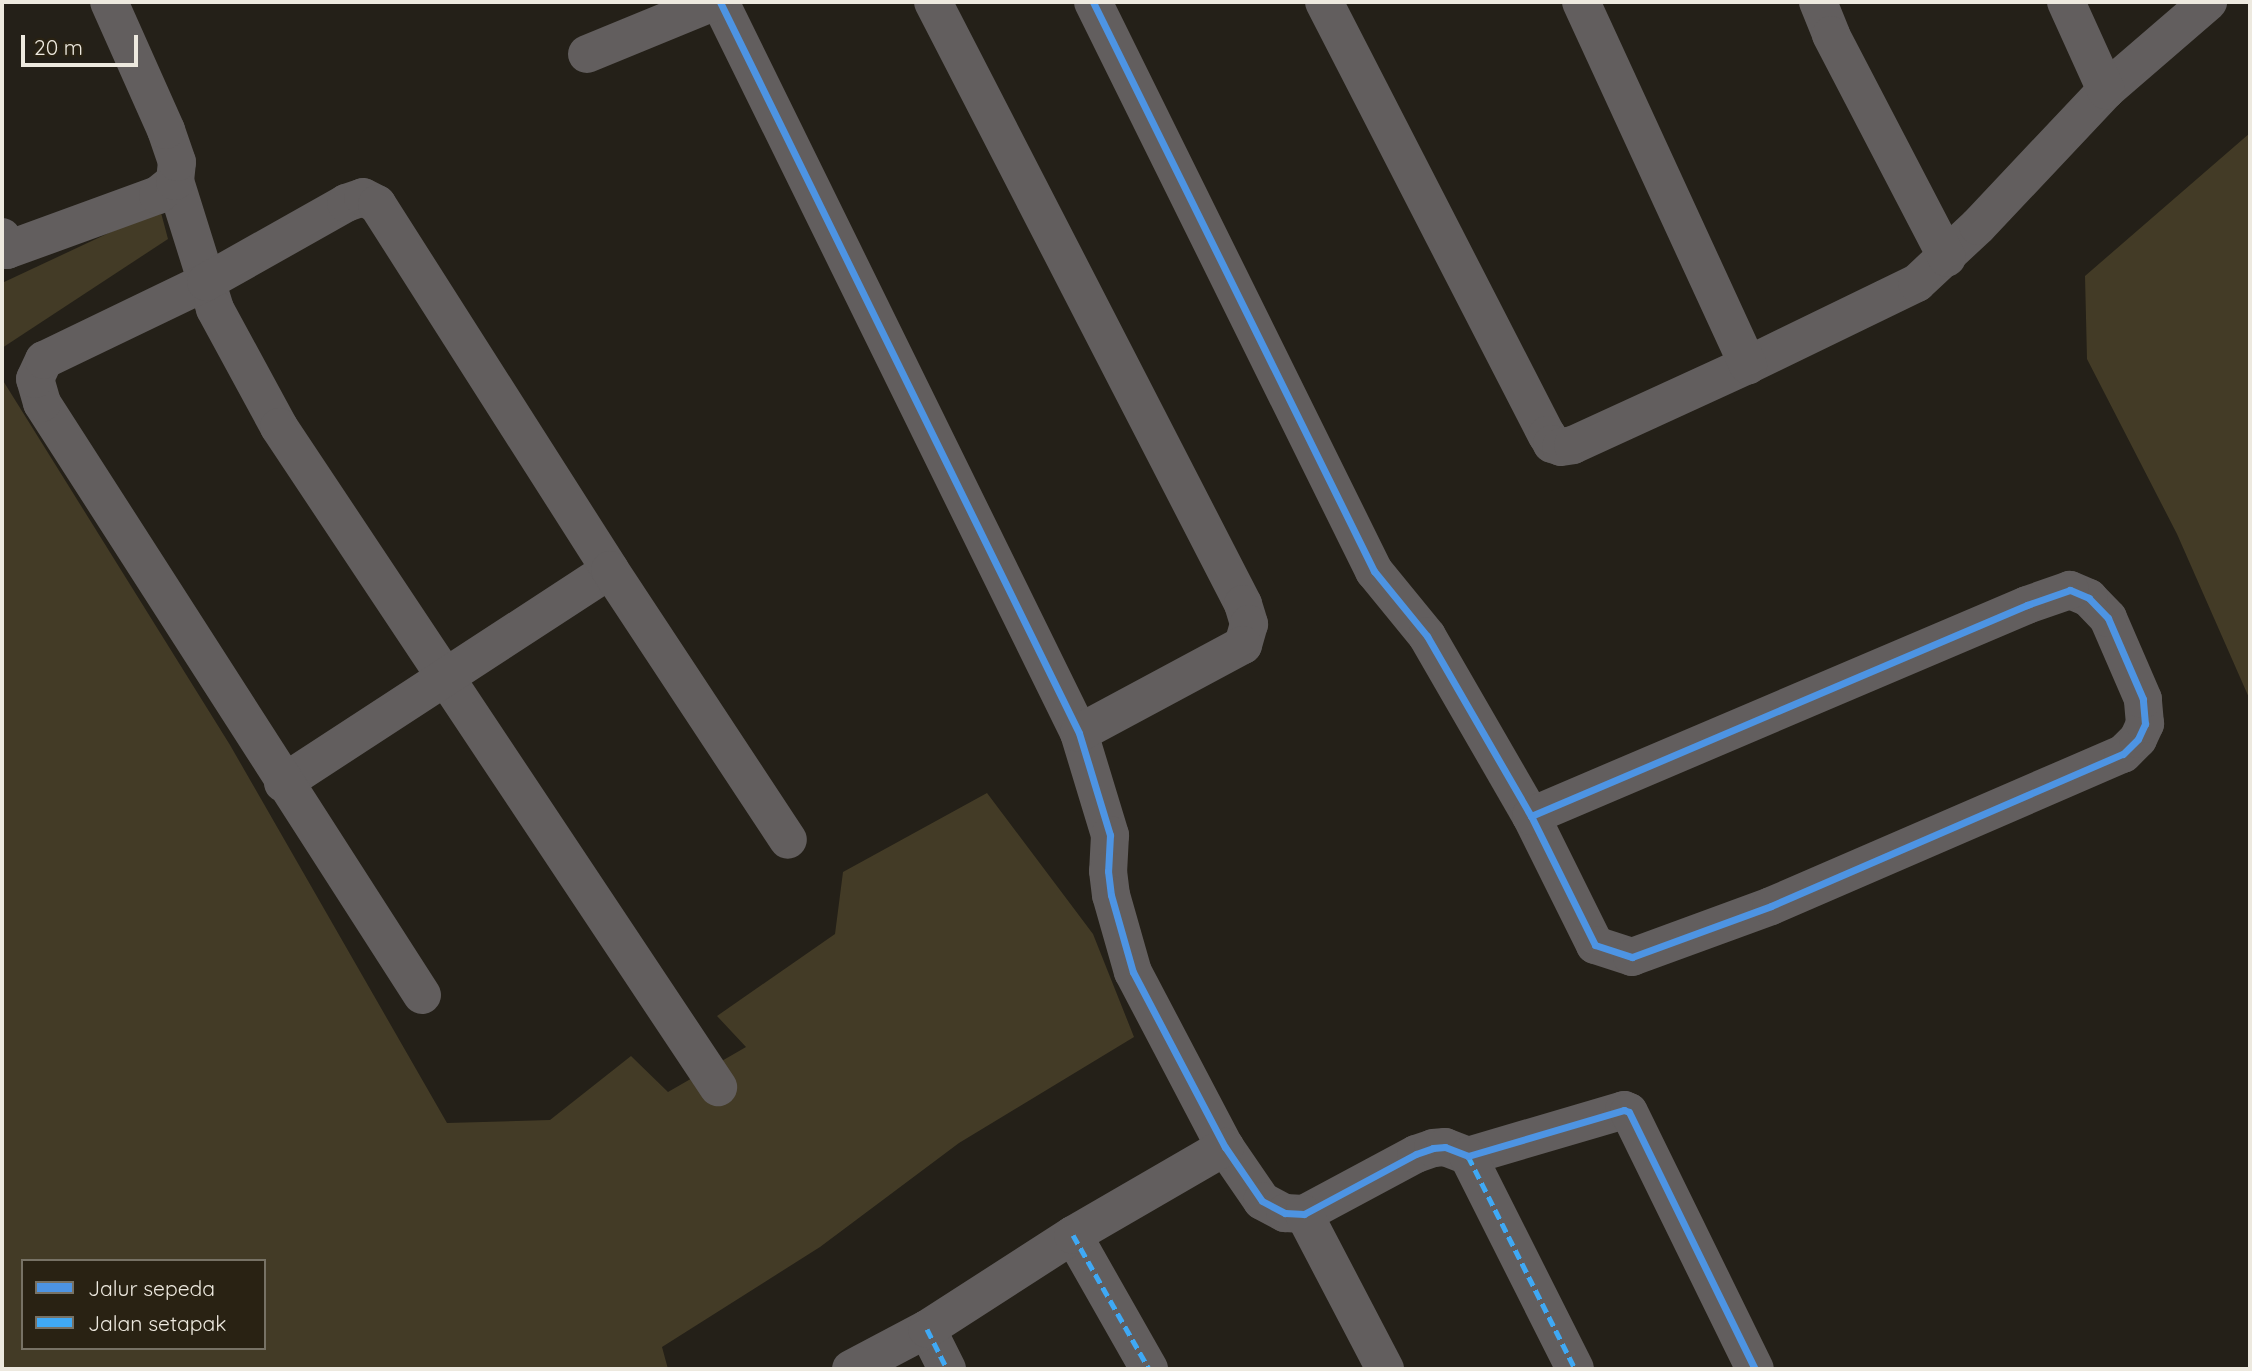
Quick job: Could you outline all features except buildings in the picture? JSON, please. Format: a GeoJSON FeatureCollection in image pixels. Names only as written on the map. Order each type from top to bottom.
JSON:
{"type":"FeatureCollection","features":[{"type":"Feature","properties":{"kind":"street"},"geometry":{"type":"LineString","coordinates":[[109,2],[166,130],[177,162],[175,181],[215,309],[279,427],[718,1087]]}},
{"type":"Feature","properties":{"kind":"street"},"geometry":{"type":"LineString","coordinates":[[587,54],[717,2],[1079,733],[1110,835],[1108,871],[1111,895],[1133,972],[1225,1147],[1262,1201],[1285,1213],[1304,1214],[1416,1154],[1445,1147],[1468,1156],[1615,1111],[1629,1112],[1755,1369]]}},
{"type":"Feature","properties":{"kind":"street"},"geometry":{"type":"LineString","coordinates":[[933,2],[1243,604],[1249,624],[1243,645],[1079,733]]}},
{"type":"Feature","properties":{"kind":"street"},"geometry":{"type":"LineString","coordinates":[[1093,2],[1374,571],[1427,636],[1531,816],[1595,945],[1632,957],[1771,906],[2123,754],[2138,739],[2145,724],[2143,699],[2108,618],[2090,598],[2070,590],[2026,605],[1531,816]]}},
{"type":"Feature","properties":{"kind":"street"},"geometry":{"type":"LineString","coordinates":[[1324,2],[1552,444],[1561,447],[1573,445],[1748,365],[1917,284],[1947,258],[2106,90],[2208,2]]}},
{"type":"Feature","properties":{"kind":"street"},"geometry":{"type":"LineString","coordinates":[[1581,2],[1748,365]]}},
{"type":"Feature","properties":{"kind":"street"},"geometry":{"type":"LineString","coordinates":[[1818,2],[1831,35],[1947,258]]}},
{"type":"Feature","properties":{"kind":"street"},"geometry":{"type":"LineString","coordinates":[[2066,2],[2106,90]]}},
{"type":"Feature","properties":{"kind":"street"},"geometry":{"type":"LineString","coordinates":[[3,246],[158,195],[175,181]]}},
{"type":"Feature","properties":{"kind":"street"},"geometry":{"type":"LineString","coordinates":[[422,995],[283,783],[42,403],[34,379],[44,360],[206,282],[346,203],[363,197],[377,204],[610,570],[788,840]]}},
{"type":"Feature","properties":{"kind":"street"},"geometry":{"type":"LineString","coordinates":[[283,783],[610,570]]}},
{"type":"Feature","properties":{"kind":"street"},"geometry":{"type":"LineString","coordinates":[[851,1369],[927,1329],[1073,1235],[1225,1147]]}},
{"type":"Feature","properties":{"kind":"street"},"geometry":{"type":"LineString","coordinates":[[1468,1156],[1575,1369]]}},
{"type":"Feature","properties":{"kind":"street"},"geometry":{"type":"LineString","coordinates":[[1304,1214],[1385,1369]]}},
{"type":"Feature","properties":{"kind":"street"},"geometry":{"type":"LineString","coordinates":[[1073,1235],[1149,1369]]}},
{"type":"Feature","properties":{"kind":"street"},"geometry":{"type":"LineString","coordinates":[[927,1329],[947,1369]]}},
{"type":"Feature","properties":{"kind":"shaded area"},"geometry":{"type":"Polygon","coordinates":[[[2250,133],[2250,700],[2177,534],[2087,359],[2085,276],[2250,133]]]}},
{"type":"Feature","properties":{"kind":"shaded area"},"geometry":{"type":"Polygon","coordinates":[[[160,209],[168,239],[2,348],[2,283],[160,209]]]}},
{"type":"Feature","properties":{"kind":"shaded area"},"geometry":{"type":"Polygon","coordinates":[[[2,379],[230,745],[447,1123],[550,1120],[631,1056],[668,1092],[746,1047],[717,1016],[835,934],[843,872],[987,793],[1093,934],[1134,1037],[959,1143],[820,1247],[662,1347],[668,1369],[2,1369],[2,379]]]}},
{"type":"Feature","properties":{"kind":"marked path"},"geometry":{"type":"LineString","coordinates":[[1468,1156],[1575,1369]]}},
{"type":"Feature","properties":{"kind":"marked path"},"geometry":{"type":"LineString","coordinates":[[1073,1235],[1149,1369]]}},
{"type":"Feature","properties":{"kind":"marked path"},"geometry":{"type":"LineString","coordinates":[[927,1329],[947,1369]]}},
{"type":"Feature","properties":{"kind":"cycle path"},"geometry":{"type":"LineString","coordinates":[[720,2],[1079,733],[1110,835],[1108,871],[1111,895],[1133,972],[1225,1147],[1262,1201],[1285,1213],[1304,1214],[1416,1154],[1433,1148],[1445,1147],[1468,1156],[1624,1110],[1629,1112],[1755,1369]]}},
{"type":"Feature","properties":{"kind":"cycle path"},"geometry":{"type":"LineString","coordinates":[[1093,2],[1374,571],[1427,636],[1531,816],[1595,945],[1632,957],[1771,906],[2123,754],[2138,739],[2145,724],[2143,699],[2108,618],[2089,598],[2070,590],[2027,605],[1531,816]]}}]}
